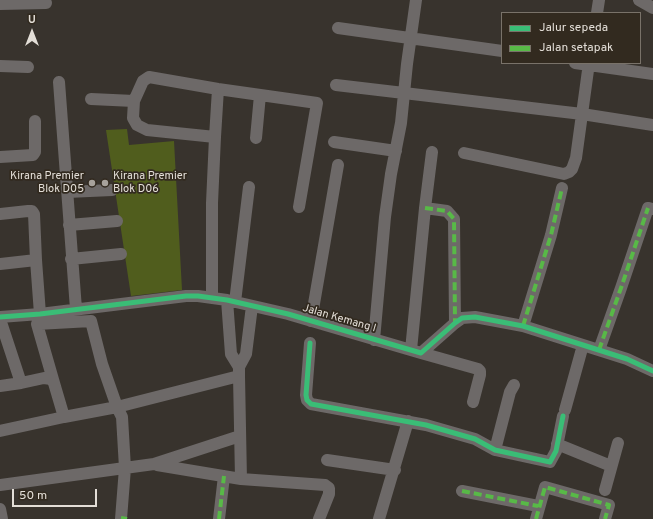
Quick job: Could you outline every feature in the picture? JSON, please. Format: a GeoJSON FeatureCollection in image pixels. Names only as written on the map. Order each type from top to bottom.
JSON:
{"type":"FeatureCollection","features":[{"type":"Feature","properties":{"kind":"street"},"geometry":{"type":"LineString","coordinates":[[374,340],[385,217],[401,123],[416,0]]}},
{"type":"Feature","properties":{"kind":"street"},"geometry":{"type":"LineString","coordinates":[[597,12],[599,0]]}},
{"type":"Feature","properties":{"kind":"street"},"geometry":{"type":"LineString","coordinates":[[0,4],[46,3]]}},
{"type":"Feature","properties":{"kind":"street"},"geometry":{"type":"LineString","coordinates":[[338,28],[501,51]]}},
{"type":"Feature","properties":{"kind":"street"},"geometry":{"type":"LineString","coordinates":[[464,153],[564,174],[569,172],[572,169],[576,158],[589,64],[653,74]]}},
{"type":"Feature","properties":{"kind":"street"},"geometry":{"type":"LineString","coordinates":[[0,66],[28,67]]}},
{"type":"Feature","properties":{"kind":"street"},"geometry":{"type":"LineString","coordinates":[[215,137],[147,130],[138,125],[133,118],[134,101],[143,81],[149,77],[218,89],[317,103],[299,207]]}},
{"type":"Feature","properties":{"kind":"street"},"geometry":{"type":"LineString","coordinates":[[59,82],[76,310]]}},
{"type":"Feature","properties":{"kind":"street"},"geometry":{"type":"LineString","coordinates":[[336,85],[582,114],[653,125]]}},
{"type":"Feature","properties":{"kind":"street"},"geometry":{"type":"LineString","coordinates":[[212,298],[212,203],[218,89]]}},
{"type":"Feature","properties":{"kind":"street"},"geometry":{"type":"LineString","coordinates":[[256,138],[260,95]]}},
{"type":"Feature","properties":{"kind":"street"},"geometry":{"type":"LineString","coordinates":[[91,99],[134,101]]}},
{"type":"Feature","properties":{"kind":"street"},"geometry":{"type":"LineString","coordinates":[[0,157],[33,155],[35,152],[35,120]]}},
{"type":"Feature","properties":{"kind":"street"},"geometry":{"type":"LineString","coordinates":[[334,142],[396,151]]}},
{"type":"Feature","properties":{"kind":"street"},"geometry":{"type":"LineString","coordinates":[[416,352],[424,208],[432,152]]}},
{"type":"Feature","properties":{"kind":"street"},"geometry":{"type":"LineString","coordinates":[[311,320],[338,165]]}},
{"type":"Feature","properties":{"kind":"street"},"geometry":{"type":"LineString","coordinates":[[239,371],[231,354],[231,301],[249,187]]}},
{"type":"Feature","properties":{"kind":"street"},"geometry":{"type":"LineString","coordinates":[[523,326],[551,235],[562,188]]}},
{"type":"Feature","properties":{"kind":"street"},"geometry":{"type":"LineString","coordinates":[[67,192],[112,190]]}},
{"type":"Feature","properties":{"kind":"street"},"geometry":{"type":"LineString","coordinates":[[424,208],[447,211],[454,219],[455,323]]}},
{"type":"Feature","properties":{"kind":"street"},"geometry":{"type":"LineString","coordinates":[[599,350],[648,208],[653,209]]}},
{"type":"Feature","properties":{"kind":"street"},"geometry":{"type":"LineString","coordinates":[[0,214],[28,211],[32,211],[34,214],[40,314]]}},
{"type":"Feature","properties":{"kind":"street"},"geometry":{"type":"LineString","coordinates":[[69,225],[116,221]]}},
{"type":"Feature","properties":{"kind":"street"},"geometry":{"type":"LineString","coordinates":[[71,259],[121,254]]}},
{"type":"Feature","properties":{"kind":"street"},"geometry":{"type":"LineString","coordinates":[[0,264],[36,260]]}},
{"type":"Feature","properties":{"kind":"street","name":"Jalan Kemang I"},"geometry":{"type":"LineString","coordinates":[[1,321],[40,314],[186,296],[231,301],[311,320],[374,340],[478,369],[480,371],[480,376],[473,402]]}},
{"type":"Feature","properties":{"kind":"street"},"geometry":{"type":"LineString","coordinates":[[241,479],[239,371],[246,354],[252,306]]}},
{"type":"Feature","properties":{"kind":"street"},"geometry":{"type":"LineString","coordinates":[[416,352],[462,318],[475,317],[523,326],[627,359],[653,371]]}},
{"type":"Feature","properties":{"kind":"street"},"geometry":{"type":"LineString","coordinates":[[1,321],[21,383]]}},
{"type":"Feature","properties":{"kind":"street"},"geometry":{"type":"LineString","coordinates":[[64,417],[37,324],[91,321],[102,364],[122,417],[125,468],[121,519]]}},
{"type":"Feature","properties":{"kind":"street"},"geometry":{"type":"LineString","coordinates":[[310,343],[306,395],[307,400],[311,404],[408,421],[475,439],[495,450],[550,462],[556,451],[564,413],[583,345]]}},
{"type":"Feature","properties":{"kind":"street"},"geometry":{"type":"LineString","coordinates":[[0,431],[117,406],[239,371]]}},
{"type":"Feature","properties":{"kind":"street"},"geometry":{"type":"LineString","coordinates":[[0,386],[44,378],[51,379],[54,383]]}},
{"type":"Feature","properties":{"kind":"street"},"geometry":{"type":"LineString","coordinates":[[495,450],[510,392],[514,385]]}},
{"type":"Feature","properties":{"kind":"street"},"geometry":{"type":"LineString","coordinates":[[379,519],[395,470],[408,421]]}},
{"type":"Feature","properties":{"kind":"street"},"geometry":{"type":"LineString","coordinates":[[0,485],[154,464],[240,436]]}},
{"type":"Feature","properties":{"kind":"street"},"geometry":{"type":"LineString","coordinates":[[605,490],[618,443]]}},
{"type":"Feature","properties":{"kind":"street"},"geometry":{"type":"LineString","coordinates":[[557,444],[611,466]]}},
{"type":"Feature","properties":{"kind":"street"},"geometry":{"type":"LineString","coordinates":[[327,460],[395,470]]}},
{"type":"Feature","properties":{"kind":"street"},"geometry":{"type":"LineString","coordinates":[[154,464],[241,479],[325,485],[329,488],[329,494],[319,519]]}},
{"type":"Feature","properties":{"kind":"street"},"geometry":{"type":"LineString","coordinates":[[219,519],[224,476]]}},
{"type":"Feature","properties":{"kind":"street"},"geometry":{"type":"LineString","coordinates":[[536,519],[538,506],[545,487],[609,505],[605,519]]}},
{"type":"Feature","properties":{"kind":"street"},"geometry":{"type":"LineString","coordinates":[[462,491],[538,506]]}},
{"type":"Feature","properties":{"kind":"street"},"geometry":{"type":"LineString","coordinates":[[0,509],[2,519]]}},
{"type":"Feature","properties":{"kind":"green space"},"geometry":{"type":"Polygon","coordinates":[[[127,129],[129,145],[174,141],[182,290],[131,296],[106,130],[127,129]]]}},
{"type":"Feature","properties":{"kind":"marked path"},"geometry":{"type":"LineString","coordinates":[[523,326],[551,235],[562,188]]}},
{"type":"Feature","properties":{"kind":"marked path"},"geometry":{"type":"LineString","coordinates":[[425,208],[447,211],[454,219],[455,323]]}},
{"type":"Feature","properties":{"kind":"marked path"},"geometry":{"type":"LineString","coordinates":[[599,350],[648,208]]}},
{"type":"Feature","properties":{"kind":"marked path"},"geometry":{"type":"LineString","coordinates":[[219,519],[224,476]]}},
{"type":"Feature","properties":{"kind":"marked path"},"geometry":{"type":"LineString","coordinates":[[536,519],[545,487],[609,505],[605,519]]}},
{"type":"Feature","properties":{"kind":"marked path"},"geometry":{"type":"LineString","coordinates":[[462,491],[538,506]]}},
{"type":"Feature","properties":{"kind":"marked path"},"geometry":{"type":"LineString","coordinates":[[121,518],[127,519]]}},
{"type":"Feature","properties":{"kind":"cycle path"},"geometry":{"type":"LineString","coordinates":[[0,317],[40,314],[186,296],[198,296],[227,300],[288,314],[421,353],[462,318],[475,317],[523,326],[627,359],[653,371]]}},
{"type":"Feature","properties":{"kind":"cycle path"},"geometry":{"type":"LineString","coordinates":[[310,343],[306,395],[307,400],[311,404],[426,425],[475,439],[495,450],[550,462],[556,451],[563,416]]}},
{"type":"Feature","properties":{"kind":"place","name":"Kirana Premier Blok D05"},"geometry":{"type":"Point","coordinates":[92,183]}},
{"type":"Feature","properties":{"kind":"place","name":"Kirana Premier Blok D06"},"geometry":{"type":"Point","coordinates":[105,183]}}]}
